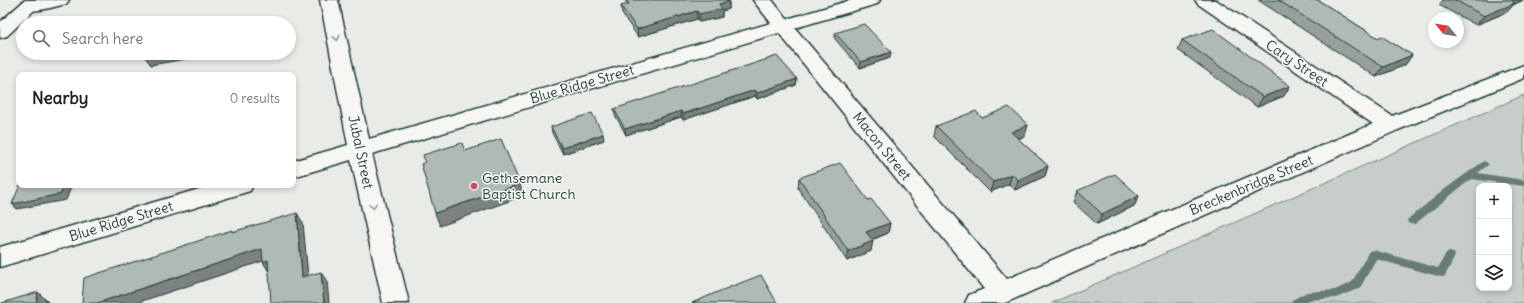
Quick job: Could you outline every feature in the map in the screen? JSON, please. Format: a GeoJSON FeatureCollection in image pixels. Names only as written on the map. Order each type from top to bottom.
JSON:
{"type":"FeatureCollection","features":[{"type":"Feature","properties":{"kind":"street"},"geometry":{"type":"LineString","coordinates":[[18,16],[32,3],[60,0]]}},
{"type":"Feature","properties":{"kind":"street","name":"Jubal Street"},"geometry":{"type":"LineString","coordinates":[[329,0],[360,149],[396,303]]}},
{"type":"Feature","properties":{"kind":"street","name":"Macon Street"},"geometry":{"type":"LineString","coordinates":[[762,0],[1002,292]]}},
{"type":"Feature","properties":{"kind":"street","name":"Blue Ridge Street"},"geometry":{"type":"LineString","coordinates":[[296,168],[871,0]]}},
{"type":"Feature","properties":{"kind":"street","name":"Cary Street"},"geometry":{"type":"LineString","coordinates":[[1204,0],[1390,126]]}},
{"type":"Feature","properties":{"kind":"street"},"geometry":{"type":"LineString","coordinates":[[0,32],[16,18]]}},
{"type":"Feature","properties":{"kind":"street","name":"Breckenbridge Street"},"geometry":{"type":"LineString","coordinates":[[978,303],[1390,126],[1524,71]]}},
{"type":"Feature","properties":{"kind":"street","name":"Blue Ridge Street"},"geometry":{"type":"LineString","coordinates":[[0,257],[232,188]]}},
{"type":"Feature","properties":{"kind":"shaded area"},"geometry":{"type":"Polygon","coordinates":[[[1524,95],[1524,303],[1052,303],[1524,95]]]}},
{"type":"Feature","properties":{"kind":"building"},"geometry":{"type":"Polygon","coordinates":[[[626,0],[729,1],[719,4],[722,9],[699,14],[697,11],[637,29],[621,6],[629,4],[626,0]]]}},
{"type":"Feature","properties":{"kind":"building"},"geometry":{"type":"Polygon","coordinates":[[[1278,0],[1318,0],[1378,38],[1381,36],[1412,55],[1383,67],[1278,0]]]}},
{"type":"Feature","properties":{"kind":"building"},"geometry":{"type":"Polygon","coordinates":[[[1455,0],[1510,0],[1515,3],[1484,16],[1455,0]]]}},
{"type":"Feature","properties":{"kind":"building"},"geometry":{"type":"Polygon","coordinates":[[[864,24],[891,52],[861,62],[835,33],[864,24]]]}},
{"type":"Feature","properties":{"kind":"building"},"geometry":{"type":"Polygon","coordinates":[[[1213,29],[1290,86],[1263,97],[1182,40],[1213,29]]]}},
{"type":"Feature","properties":{"kind":"building"},"geometry":{"type":"Polygon","coordinates":[[[777,56],[797,79],[757,93],[755,90],[683,114],[681,111],[625,129],[614,109],[777,56]]]}},
{"type":"Feature","properties":{"kind":"building"},"geometry":{"type":"Polygon","coordinates":[[[1009,107],[1028,125],[1011,132],[1048,166],[1018,180],[1012,174],[993,182],[936,126],[976,111],[982,118],[1009,107]]]}},
{"type":"Feature","properties":{"kind":"building"},"geometry":{"type":"Polygon","coordinates":[[[592,113],[603,134],[562,148],[551,127],[592,113]]]}},
{"type":"Feature","properties":{"kind":"building","name":"Gethsemane Baptist Church"},"geometry":{"type":"Polygon","coordinates":[[[501,139],[520,184],[435,213],[421,164],[425,162],[423,155],[462,143],[465,151],[501,139]]]}},
{"type":"Feature","properties":{"kind":"building"},"geometry":{"type":"Polygon","coordinates":[[[840,163],[868,200],[871,199],[890,223],[866,232],[873,241],[848,251],[799,178],[840,163]]]}},
{"type":"Feature","properties":{"kind":"building"},"geometry":{"type":"Polygon","coordinates":[[[1115,174],[1139,196],[1102,214],[1077,191],[1115,174]]]}},
{"type":"Feature","properties":{"kind":"building"},"geometry":{"type":"Polygon","coordinates":[[[19,188],[63,188],[61,194],[12,204],[19,188]]]}},
{"type":"Feature","properties":{"kind":"building"},"geometry":{"type":"Polygon","coordinates":[[[297,213],[302,277],[321,272],[324,303],[271,303],[268,260],[263,262],[262,249],[97,303],[82,303],[84,278],[232,230],[232,232],[297,213]]]}},
{"type":"Feature","properties":{"kind":"building"},"geometry":{"type":"Polygon","coordinates":[[[761,275],[777,303],[692,303],[720,291],[761,275]]]}},
{"type":"Feature","properties":{"kind":"building"},"geometry":{"type":"Polygon","coordinates":[[[38,292],[36,303],[2,303],[38,292]]]}},
{"type":"Feature","properties":{"kind":"waterway"},"geometry":{"type":"LineString","coordinates":[[1469,175],[1484,164]]}},
{"type":"Feature","properties":{"kind":"waterway"},"geometry":{"type":"LineString","coordinates":[[1412,221],[1469,175]]}},
{"type":"Feature","properties":{"kind":"waterway"},"geometry":{"type":"LineString","coordinates":[[1469,175],[1524,183]]}},
{"type":"Feature","properties":{"kind":"waterway"},"geometry":{"type":"LineString","coordinates":[[1296,303],[1307,296],[1336,294],[1356,285],[1373,254],[1441,273],[1450,256]]}},
{"type":"Feature","properties":{"kind":"place","name":"Gethsemane Baptist Church"},"geometry":{"type":"Point","coordinates":[474,186]}}]}
